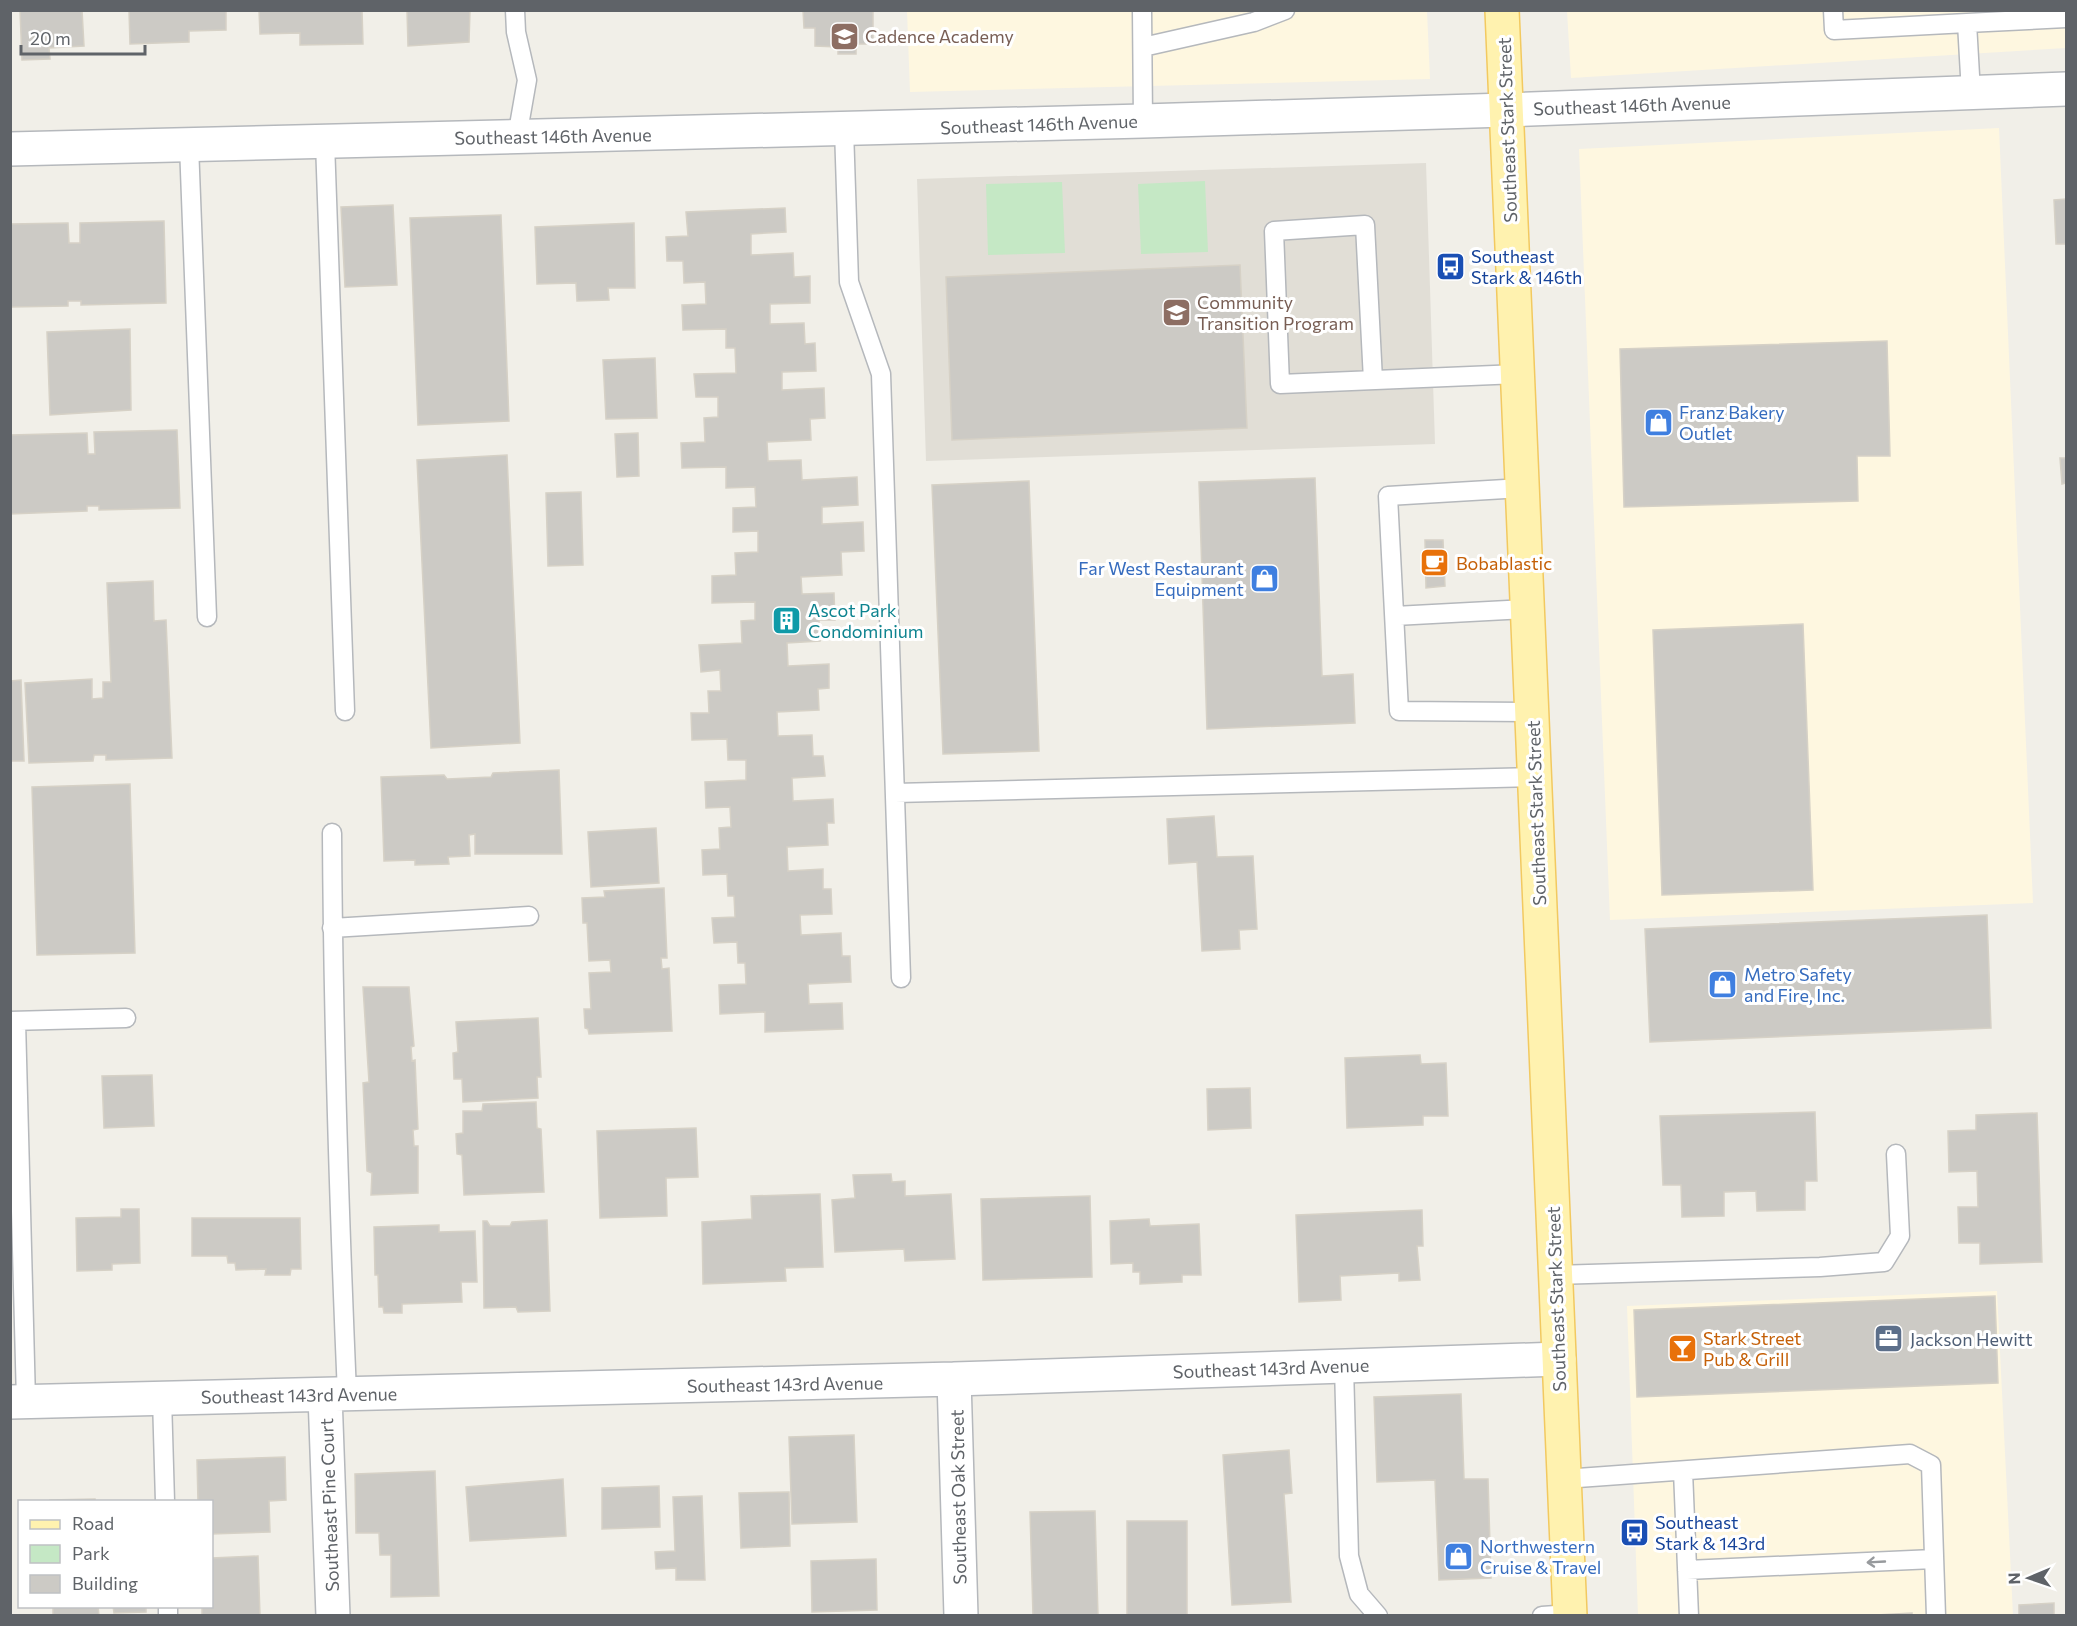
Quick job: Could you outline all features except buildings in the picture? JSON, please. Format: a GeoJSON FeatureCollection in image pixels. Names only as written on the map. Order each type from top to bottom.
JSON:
{"type":"FeatureCollection","features":[{"type":"Feature","properties":{"kind":"main road","name":"Southeast Stark Street"},"geometry":{"type":"LineString","coordinates":[[1502,10],[1564,1479],[1560,1615]]}},
{"type":"Feature","properties":{"kind":"street","name":"Southeast 146th Avenue"},"geometry":{"type":"LineString","coordinates":[[10,149],[1143,121],[2067,89]]}},
{"type":"Feature","properties":{"kind":"street","name":"Southeast 143rd Avenue"},"geometry":{"type":"LineString","coordinates":[[18,1401],[954,1380],[1559,1359]]}},
{"type":"Feature","properties":{"kind":"street","name":"Southeast Oak Street"},"geometry":{"type":"LineString","coordinates":[[954,1380],[961,1616]]}},
{"type":"Feature","properties":{"kind":"street","name":"Southeast Pine Court"},"geometry":{"type":"LineString","coordinates":[[333,1616],[336,1394]]}},
{"type":"Feature","properties":{"kind":"lane"},"geometry":{"type":"LineString","coordinates":[[515,10],[516,32],[527,80],[517,138]]}},
{"type":"Feature","properties":{"kind":"lane"},"geometry":{"type":"LineString","coordinates":[[1142,10],[1143,121]]}},
{"type":"Feature","properties":{"kind":"lane"},"geometry":{"type":"LineString","coordinates":[[1143,47],[1254,22],[1285,10]]}},
{"type":"Feature","properties":{"kind":"lane"},"geometry":{"type":"LineString","coordinates":[[1833,10],[1834,30],[2067,18]]}},
{"type":"Feature","properties":{"kind":"lane"},"geometry":{"type":"LineString","coordinates":[[1967,23],[1971,93]]}},
{"type":"Feature","properties":{"kind":"lane"},"geometry":{"type":"LineString","coordinates":[[844,129],[849,282],[881,374],[901,978]]}},
{"type":"Feature","properties":{"kind":"lane"},"geometry":{"type":"LineString","coordinates":[[325,142],[345,711]]}},
{"type":"Feature","properties":{"kind":"lane"},"geometry":{"type":"LineString","coordinates":[[189,145],[207,617]]}},
{"type":"Feature","properties":{"kind":"lane"},"geometry":{"type":"LineString","coordinates":[[1373,380],[1365,225],[1274,231],[1280,384],[1518,374]]}},
{"type":"Feature","properties":{"kind":"lane"},"geometry":{"type":"LineString","coordinates":[[1522,488],[1388,496],[1400,711],[1532,712]]}},
{"type":"Feature","properties":{"kind":"lane"},"geometry":{"type":"LineString","coordinates":[[1395,616],[1527,609]]}},
{"type":"Feature","properties":{"kind":"lane"},"geometry":{"type":"LineString","coordinates":[[895,793],[1534,777]]}},
{"type":"Feature","properties":{"kind":"lane"},"geometry":{"type":"LineString","coordinates":[[332,833],[336,1394]]}},
{"type":"Feature","properties":{"kind":"lane"},"geometry":{"type":"LineString","coordinates":[[332,928],[529,916]]}},
{"type":"Feature","properties":{"kind":"lane"},"geometry":{"type":"LineString","coordinates":[[18,1401],[13,1021],[126,1018]]}},
{"type":"Feature","properties":{"kind":"lane"},"geometry":{"type":"LineString","coordinates":[[1555,1275],[1820,1267],[1884,1262],[1900,1236],[1896,1154]]}},
{"type":"Feature","properties":{"kind":"lane"},"geometry":{"type":"LineString","coordinates":[[1344,1366],[1350,1556],[1359,1594],[1378,1616]]}},
{"type":"Feature","properties":{"kind":"lane"},"geometry":{"type":"LineString","coordinates":[[162,1398],[165,1500]]}},
{"type":"Feature","properties":{"kind":"lane"},"geometry":{"type":"LineString","coordinates":[[1564,1479],[1910,1454],[1931,1465],[1936,1616]]}},
{"type":"Feature","properties":{"kind":"lane"},"geometry":{"type":"LineString","coordinates":[[1683,1471],[1689,1616]]}},
{"type":"Feature","properties":{"kind":"lane"},"geometry":{"type":"LineString","coordinates":[[1687,1570],[1934,1559]]}},
{"type":"Feature","properties":{"kind":"shaded area"},"geometry":{"type":"Polygon","coordinates":[[[907,11],[1427,11],[1430,79],[910,92],[907,11]]]}},
{"type":"Feature","properties":{"kind":"shaded area"},"geometry":{"type":"Polygon","coordinates":[[[1567,11],[2066,11],[2066,48],[1571,78],[1567,11]]]}},
{"type":"Feature","properties":{"kind":"shaded area"},"geometry":{"type":"Polygon","coordinates":[[[1999,128],[2033,903],[1610,920],[1579,149],[1999,128]]]}},
{"type":"Feature","properties":{"kind":"shaded area","name":"Community Transition Program"},"geometry":{"type":"Polygon","coordinates":[[[1426,163],[1435,444],[926,461],[917,179],[1426,163]]]}},
{"type":"Feature","properties":{"kind":"shaded area"},"geometry":{"type":"Polygon","coordinates":[[[1997,1291],[2013,1615],[1638,1615],[1627,1306],[1997,1291]]]}},
{"type":"Feature","properties":{"kind":"green space"},"geometry":{"type":"Polygon","coordinates":[[[1205,181],[1208,252],[1141,254],[1138,184],[1205,181]]]}},
{"type":"Feature","properties":{"kind":"green space"},"geometry":{"type":"Polygon","coordinates":[[[1062,182],[1065,253],[988,255],[986,184],[1062,182]]]}},
{"type":"Feature","properties":{"kind":"place","name":"Cadence Academy"},"geometry":{"type":"Point","coordinates":[844,36]}},
{"type":"Feature","properties":{"kind":"place","name":"Southeast Stark & 146th"},"geometry":{"type":"Point","coordinates":[1450,266]}},
{"type":"Feature","properties":{"kind":"place","name":"Community Transition Program"},"geometry":{"type":"Point","coordinates":[1176,312]}},
{"type":"Feature","properties":{"kind":"place","name":"Franz Bakery Outlet"},"geometry":{"type":"Point","coordinates":[1658,422]}},
{"type":"Feature","properties":{"kind":"place","name":"Bobablastic"},"geometry":{"type":"Point","coordinates":[1435,563]}},
{"type":"Feature","properties":{"kind":"place","name":"Far West Restaurant Equipment"},"geometry":{"type":"Point","coordinates":[1265,578]}},
{"type":"Feature","properties":{"kind":"place","name":"Ascot Park Condominium"},"geometry":{"type":"Point","coordinates":[787,620]}},
{"type":"Feature","properties":{"kind":"place","name":"Metro Safety and Fire, Inc."},"geometry":{"type":"Point","coordinates":[1723,984]}},
{"type":"Feature","properties":{"kind":"place","name":"Jackson Hewitt"},"geometry":{"type":"Point","coordinates":[1889,1339]}},
{"type":"Feature","properties":{"kind":"place","name":"Stark Street Pub & Grill"},"geometry":{"type":"Point","coordinates":[1682,1348]}},
{"type":"Feature","properties":{"kind":"place","name":"Southeast Stark & 143rd"},"geometry":{"type":"Point","coordinates":[1634,1532]}},
{"type":"Feature","properties":{"kind":"place","name":"Northwestern Cruise & Travel"},"geometry":{"type":"Point","coordinates":[1459,1556]}}]}
